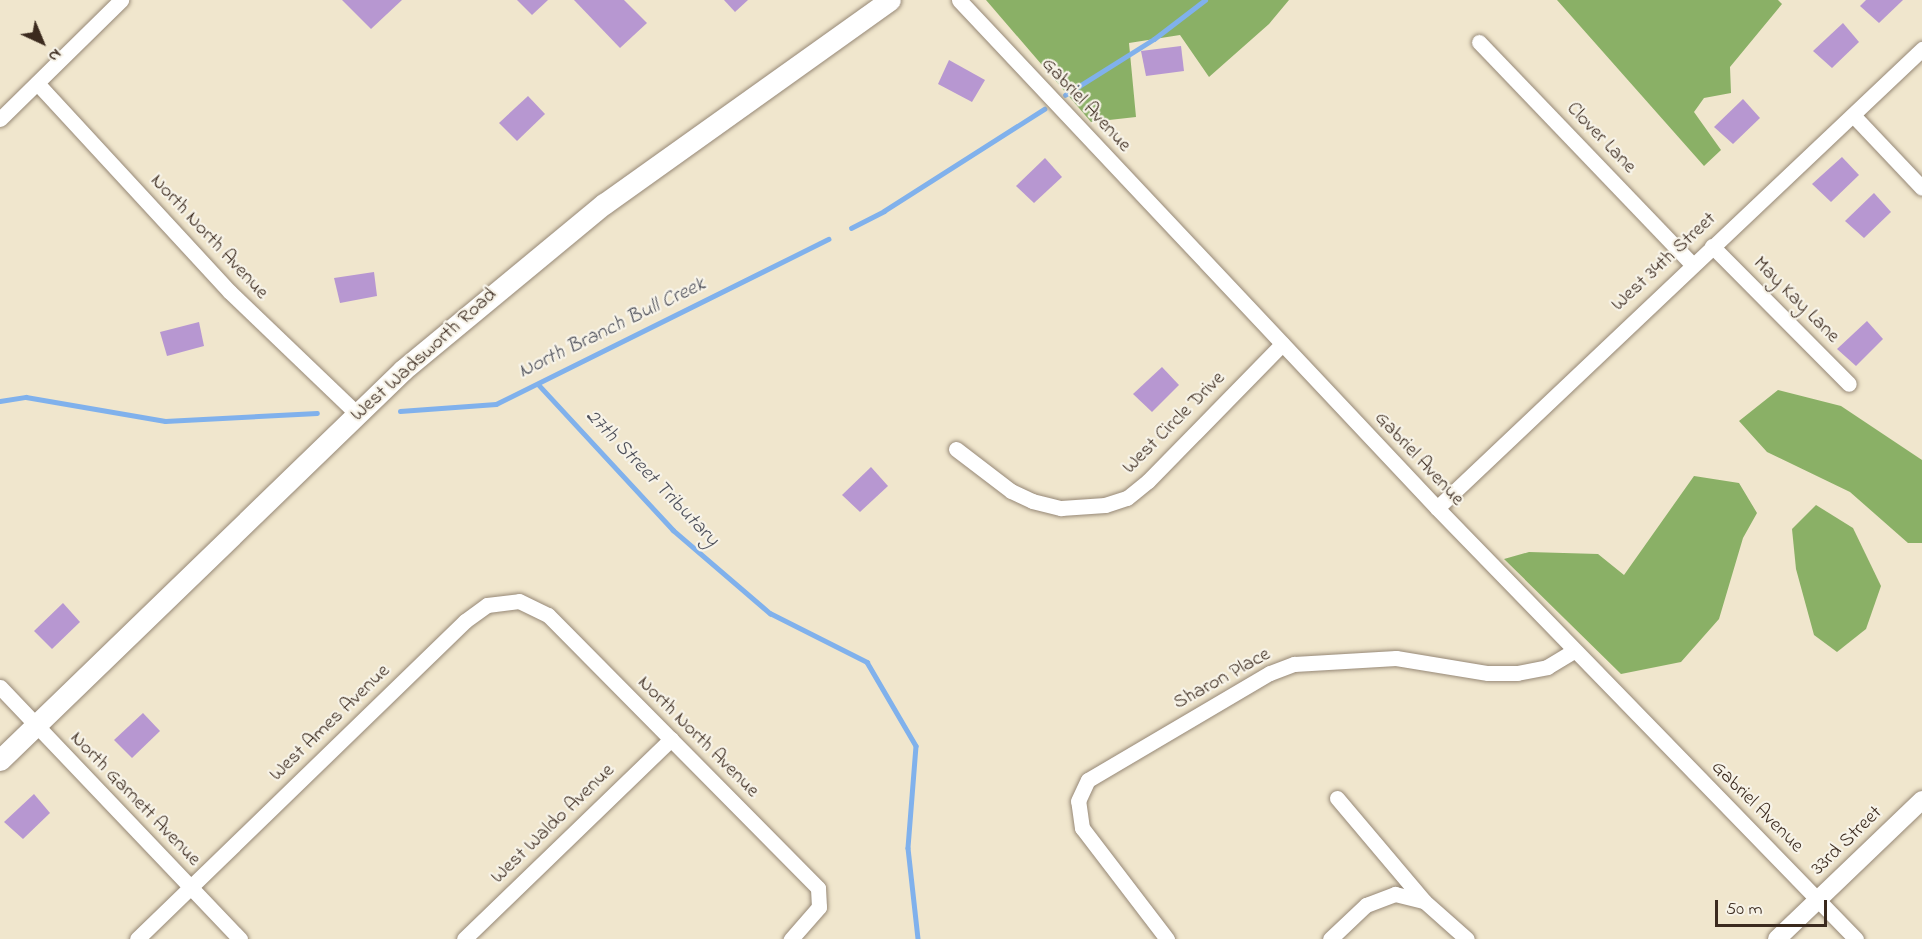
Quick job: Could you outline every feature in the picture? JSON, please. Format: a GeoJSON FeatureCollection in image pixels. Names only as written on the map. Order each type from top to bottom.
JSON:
{"type":"FeatureCollection","features":[{"type":"Feature","properties":{"kind":"main road","name":"West Wadsworth Road"},"geometry":{"type":"LineString","coordinates":[[0,760],[402,370],[590,216],[890,0]]}},
{"type":"Feature","properties":{"kind":"street"},"geometry":{"type":"LineString","coordinates":[[0,118],[121,0]]}},
{"type":"Feature","properties":{"kind":"street","name":"Gabriel Avenue"},"geometry":{"type":"LineString","coordinates":[[959,0],[1437,508],[1856,939]]}},
{"type":"Feature","properties":{"kind":"street","name":"Clover Lane"},"geometry":{"type":"LineString","coordinates":[[1479,42],[1692,264]]}},
{"type":"Feature","properties":{"kind":"street","name":"West 34th Street"},"geometry":{"type":"LineString","coordinates":[[1437,508],[1692,264],[1922,49]]}},
{"type":"Feature","properties":{"kind":"street","name":"North North Avenue"},"geometry":{"type":"LineString","coordinates":[[37,83],[238,300],[357,414]]}},
{"type":"Feature","properties":{"kind":"street"},"geometry":{"type":"LineString","coordinates":[[1853,115],[1922,188]]}},
{"type":"Feature","properties":{"kind":"street","name":"May Kay Lane"},"geometry":{"type":"LineString","coordinates":[[1712,246],[1849,384]]}},
{"type":"Feature","properties":{"kind":"street","name":"West Circle Drive"},"geometry":{"type":"LineString","coordinates":[[956,449],[1011,491],[1032,501],[1061,508],[1105,505],[1127,498],[1148,481],[1282,344]]}},
{"type":"Feature","properties":{"kind":"street","name":"West Ames Avenue"},"geometry":{"type":"LineString","coordinates":[[137,939],[465,621],[487,605],[519,601],[533,605],[568,635]]}},
{"type":"Feature","properties":{"kind":"street","name":"North North Avenue"},"geometry":{"type":"LineString","coordinates":[[568,635],[818,888],[821,897],[811,920],[791,939]]}},
{"type":"Feature","properties":{"kind":"street","name":"Sharon Place"},"geometry":{"type":"LineString","coordinates":[[1167,939],[1082,828],[1078,801],[1088,780],[1270,673],[1294,664],[1396,658],[1488,673],[1517,673],[1547,667],[1574,651]]}},
{"type":"Feature","properties":{"kind":"street","name":"North Garnett Avenue"},"geometry":{"type":"LineString","coordinates":[[0,687],[240,939]]}},
{"type":"Feature","properties":{"kind":"street","name":"West Waldo Avenue"},"geometry":{"type":"LineString","coordinates":[[464,939],[671,739]]}},
{"type":"Feature","properties":{"kind":"street"},"geometry":{"type":"LineString","coordinates":[[1337,798],[1424,901],[1467,939]]}},
{"type":"Feature","properties":{"kind":"street","name":"33rd Street"},"geometry":{"type":"LineString","coordinates":[[1777,939],[1922,800]]}},
{"type":"Feature","properties":{"kind":"street"},"geometry":{"type":"LineString","coordinates":[[1330,939],[1366,905],[1383,897],[1395,894],[1424,901]]}},
{"type":"Feature","properties":{"kind":"green space"},"geometry":{"type":"Polygon","coordinates":[[[986,0],[1289,0],[1269,24],[1209,77],[1180,35],[1129,43],[1136,117],[1091,122],[986,0]]]}},
{"type":"Feature","properties":{"kind":"green space"},"geometry":{"type":"Polygon","coordinates":[[[1557,0],[1778,0],[1782,4],[1730,67],[1731,93],[1704,98],[1694,112],[1721,150],[1704,166],[1557,0]]]}},
{"type":"Feature","properties":{"kind":"green space"},"geometry":{"type":"Polygon","coordinates":[[[1778,390],[1841,406],[1922,460],[1922,543],[1908,543],[1850,492],[1767,452],[1739,421],[1778,390]]]}},
{"type":"Feature","properties":{"kind":"green space"},"geometry":{"type":"Polygon","coordinates":[[[1694,476],[1739,483],[1757,513],[1743,538],[1719,619],[1681,662],[1621,674],[1504,559],[1529,552],[1598,554],[1624,575],[1694,476]]]}},
{"type":"Feature","properties":{"kind":"green space"},"geometry":{"type":"Polygon","coordinates":[[[1816,505],[1853,528],[1881,586],[1866,629],[1837,652],[1814,635],[1796,569],[1792,529],[1816,505]]]}},
{"type":"Feature","properties":{"kind":"building"},"geometry":{"type":"Polygon","coordinates":[[[342,0],[402,0],[371,29],[342,0]]]}},
{"type":"Feature","properties":{"kind":"building"},"geometry":{"type":"Polygon","coordinates":[[[517,0],[548,0],[532,15],[517,0]]]}},
{"type":"Feature","properties":{"kind":"building"},"geometry":{"type":"Polygon","coordinates":[[[574,0],[624,0],[647,23],[620,48],[574,0]]]}},
{"type":"Feature","properties":{"kind":"building"},"geometry":{"type":"Polygon","coordinates":[[[724,0],[748,0],[735,12],[724,0]]]}},
{"type":"Feature","properties":{"kind":"building"},"geometry":{"type":"Polygon","coordinates":[[[1866,0],[1903,0],[1879,23],[1860,6],[1866,0]]]}},
{"type":"Feature","properties":{"kind":"building"},"geometry":{"type":"Polygon","coordinates":[[[1843,23],[1859,42],[1832,68],[1813,51],[1843,23]]]}},
{"type":"Feature","properties":{"kind":"building"},"geometry":{"type":"Polygon","coordinates":[[[1181,46],[1184,71],[1146,76],[1141,51],[1181,46]]]}},
{"type":"Feature","properties":{"kind":"building"},"geometry":{"type":"Polygon","coordinates":[[[949,60],[985,80],[972,102],[938,84],[949,60]]]}},
{"type":"Feature","properties":{"kind":"building"},"geometry":{"type":"Polygon","coordinates":[[[528,96],[545,114],[517,141],[499,123],[528,96]]]}},
{"type":"Feature","properties":{"kind":"building"},"geometry":{"type":"Polygon","coordinates":[[[1743,99],[1760,118],[1733,144],[1714,127],[1743,99]]]}},
{"type":"Feature","properties":{"kind":"building"},"geometry":{"type":"Polygon","coordinates":[[[1842,157],[1859,175],[1831,202],[1812,184],[1842,157]]]}},
{"type":"Feature","properties":{"kind":"building"},"geometry":{"type":"Polygon","coordinates":[[[1045,158],[1062,177],[1034,203],[1016,186],[1045,158]]]}},
{"type":"Feature","properties":{"kind":"building"},"geometry":{"type":"Polygon","coordinates":[[[1874,193],[1891,212],[1864,238],[1845,221],[1874,193]]]}},
{"type":"Feature","properties":{"kind":"building"},"geometry":{"type":"Polygon","coordinates":[[[374,272],[377,296],[340,303],[334,278],[374,272]]]}},
{"type":"Feature","properties":{"kind":"building"},"geometry":{"type":"Polygon","coordinates":[[[1867,321],[1883,339],[1856,366],[1837,349],[1867,321]]]}},
{"type":"Feature","properties":{"kind":"building"},"geometry":{"type":"Polygon","coordinates":[[[199,322],[204,346],[167,356],[160,332],[199,322]]]}},
{"type":"Feature","properties":{"kind":"building"},"geometry":{"type":"Polygon","coordinates":[[[1162,367],[1179,385],[1152,412],[1133,394],[1162,367]]]}},
{"type":"Feature","properties":{"kind":"building"},"geometry":{"type":"Polygon","coordinates":[[[871,467],[888,486],[860,512],[842,495],[871,467]]]}},
{"type":"Feature","properties":{"kind":"building"},"geometry":{"type":"Polygon","coordinates":[[[63,603],[80,622],[52,649],[34,631],[63,603]]]}},
{"type":"Feature","properties":{"kind":"building"},"geometry":{"type":"Polygon","coordinates":[[[143,713],[160,731],[132,758],[114,740],[143,713]]]}},
{"type":"Feature","properties":{"kind":"building"},"geometry":{"type":"Polygon","coordinates":[[[34,794],[50,813],[23,839],[4,822],[34,794]]]}},
{"type":"Feature","properties":{"kind":"waterway","name":"North Branch Bull Creek"},"geometry":{"type":"LineString","coordinates":[[1065,95],[1154,39],[1205,0]]}},
{"type":"Feature","properties":{"kind":"waterway","name":"North Branch Bull Creek"},"geometry":{"type":"LineString","coordinates":[[851,228],[884,211],[1044,109]]}},
{"type":"Feature","properties":{"kind":"waterway","name":"North Branch Bull Creek"},"geometry":{"type":"LineString","coordinates":[[400,411],[496,404],[828,239]]}},
{"type":"Feature","properties":{"kind":"waterway","name":"27th Street Tributary"},"geometry":{"type":"LineString","coordinates":[[538,384],[673,530],[770,613],[867,662],[916,746],[908,848],[918,939]]}},
{"type":"Feature","properties":{"kind":"waterway","name":"North Branch Bull Creek"},"geometry":{"type":"LineString","coordinates":[[0,401],[26,397],[165,421],[317,413]]}}]}
